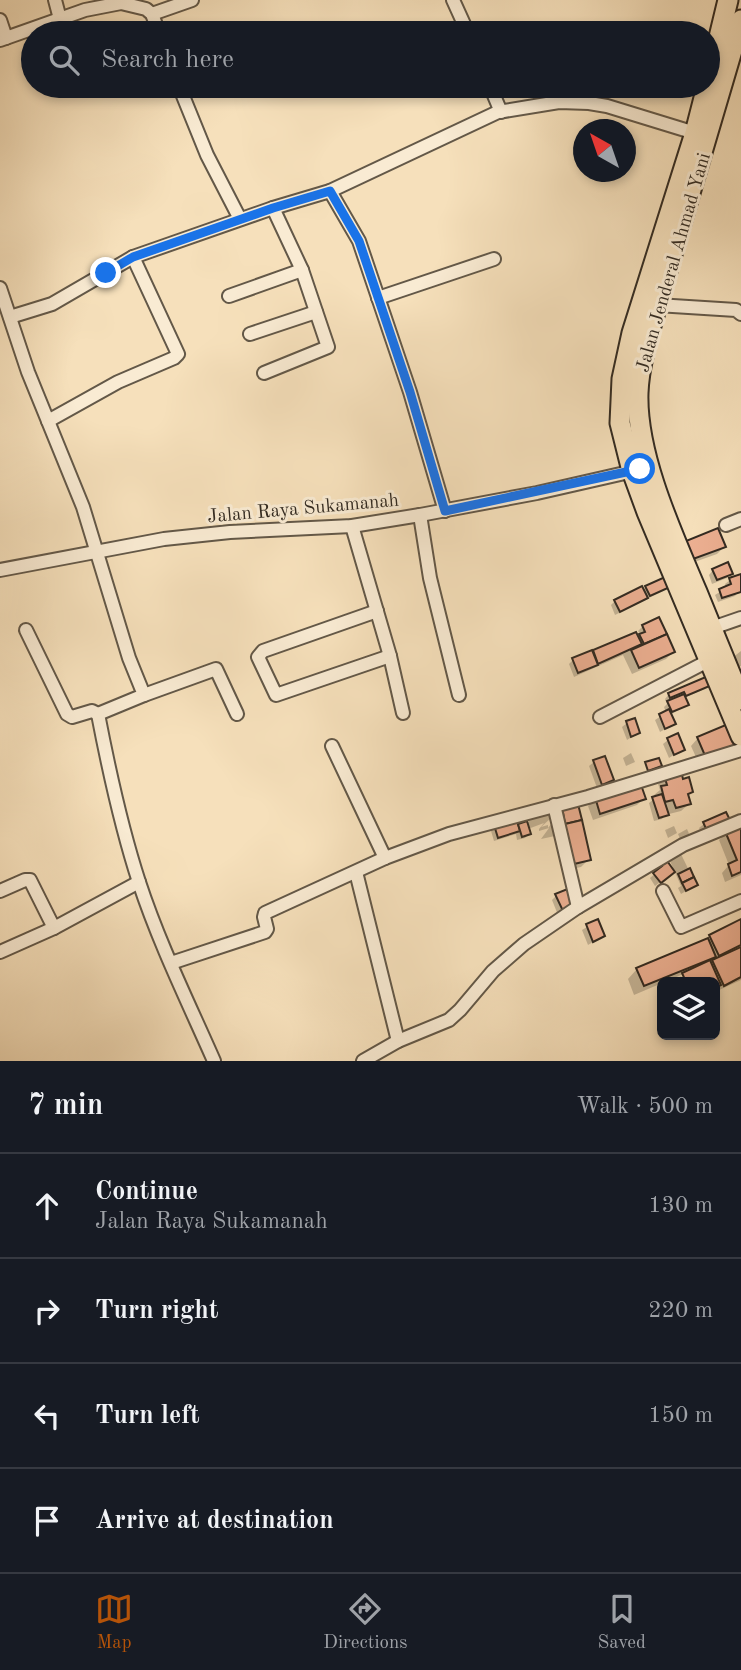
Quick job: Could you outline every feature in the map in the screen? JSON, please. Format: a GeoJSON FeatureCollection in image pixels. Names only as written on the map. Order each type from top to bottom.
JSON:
{"type":"FeatureCollection","features":[{"type":"Feature","properties":{"kind":"highway"},"geometry":{"type":"LineString","coordinates":[[720,32],[728,0]]}},
{"type":"Feature","properties":{"kind":"highway","name":"Jalan Jenderal Ahmad Yani"},"geometry":{"type":"LineString","coordinates":[[720,91],[741,20]]}},
{"type":"Feature","properties":{"kind":"highway"},"geometry":{"type":"LineString","coordinates":[[704,98],[632,333],[624,365],[620,400],[621,423],[641,469],[670,571],[741,736]]}},
{"type":"Feature","properties":{"kind":"highway","name":"Jalan Jenderal Ahmad Yani"},"geometry":{"type":"LineString","coordinates":[[718,98],[657,305],[642,364],[638,394],[643,443],[641,469],[683,559],[741,700]]}},
{"type":"Feature","properties":{"kind":"street"},"geometry":{"type":"LineString","coordinates":[[55,0],[60,19]]}},
{"type":"Feature","properties":{"kind":"street"},"geometry":{"type":"LineString","coordinates":[[152,14],[192,0]]}},
{"type":"Feature","properties":{"kind":"street"},"geometry":{"type":"LineString","coordinates":[[453,0],[463,21]]}},
{"type":"Feature","properties":{"kind":"street"},"geometry":{"type":"LineString","coordinates":[[54,21],[85,10],[121,3],[146,9],[155,21]]}},
{"type":"Feature","properties":{"kind":"street"},"geometry":{"type":"LineString","coordinates":[[0,20],[3,39],[21,33]]}},
{"type":"Feature","properties":{"kind":"street"},"geometry":{"type":"LineString","coordinates":[[185,98],[207,155],[240,219]]}},
{"type":"Feature","properties":{"kind":"street"},"geometry":{"type":"LineString","coordinates":[[495,98],[501,112]]}},
{"type":"Feature","properties":{"kind":"street"},"geometry":{"type":"LineString","coordinates":[[7,325],[52,304],[133,257],[330,191],[363,173],[501,112],[559,102],[589,103],[657,120],[695,133]]}},
{"type":"Feature","properties":{"kind":"street"},"geometry":{"type":"LineString","coordinates":[[330,191],[359,241],[410,392],[445,511]]}},
{"type":"Feature","properties":{"kind":"street"},"geometry":{"type":"LineString","coordinates":[[264,373],[328,347],[302,270],[273,208]]}},
{"type":"Feature","properties":{"kind":"street"},"geometry":{"type":"LineString","coordinates":[[48,421],[118,382],[178,354],[133,257]]}},
{"type":"Feature","properties":{"kind":"street"},"geometry":{"type":"LineString","coordinates":[[378,298],[494,259]]}},
{"type":"Feature","properties":{"kind":"street"},"geometry":{"type":"LineString","coordinates":[[229,296],[302,270]]}},
{"type":"Feature","properties":{"kind":"street"},"geometry":{"type":"LineString","coordinates":[[0,288],[7,325],[83,507],[129,658],[144,695]]}},
{"type":"Feature","properties":{"kind":"street"},"geometry":{"type":"LineString","coordinates":[[657,305],[736,310],[741,314]]}},
{"type":"Feature","properties":{"kind":"street"},"geometry":{"type":"LineString","coordinates":[[250,334],[316,312]]}},
{"type":"Feature","properties":{"kind":"street","name":"Jalan Raya Sukamanah"},"geometry":{"type":"LineString","coordinates":[[0,570],[197,535],[352,526],[445,511],[641,469]]}},
{"type":"Feature","properties":{"kind":"street"},"geometry":{"type":"LineString","coordinates":[[421,515],[430,578],[459,695]]}},
{"type":"Feature","properties":{"kind":"street"},"geometry":{"type":"LineString","coordinates":[[726,525],[741,519]]}},
{"type":"Feature","properties":{"kind":"street"},"geometry":{"type":"LineString","coordinates":[[352,526],[390,656],[403,713]]}},
{"type":"Feature","properties":{"kind":"street"},"geometry":{"type":"LineString","coordinates":[[377,611],[263,651],[258,657],[273,693],[277,695],[390,656]]}},
{"type":"Feature","properties":{"kind":"street"},"geometry":{"type":"LineString","coordinates":[[712,628],[741,618]]}},
{"type":"Feature","properties":{"kind":"street"},"geometry":{"type":"LineString","coordinates":[[26,630],[67,714],[72,717],[95,711],[98,715],[114,799],[139,883],[214,1061]]}},
{"type":"Feature","properties":{"kind":"street"},"geometry":{"type":"LineString","coordinates":[[600,717],[709,661]]}},
{"type":"Feature","properties":{"kind":"street"},"geometry":{"type":"LineString","coordinates":[[98,715],[216,668],[237,714]]}},
{"type":"Feature","properties":{"kind":"street"},"geometry":{"type":"LineString","coordinates":[[332,746],[385,858]]}},
{"type":"Feature","properties":{"kind":"street"},"geometry":{"type":"LineString","coordinates":[[171,963],[265,932],[267,929],[264,914],[385,858],[449,834],[741,750]]}},
{"type":"Feature","properties":{"kind":"street"},"geometry":{"type":"LineString","coordinates":[[555,805],[578,907]]}},
{"type":"Feature","properties":{"kind":"street"},"geometry":{"type":"LineString","coordinates":[[367,1060],[398,1041],[449,1020],[493,971],[524,944],[578,907],[673,850],[741,821]]}},
{"type":"Feature","properties":{"kind":"street"},"geometry":{"type":"LineString","coordinates":[[356,872],[398,1041]]}},
{"type":"Feature","properties":{"kind":"street"},"geometry":{"type":"LineString","coordinates":[[0,891],[29,879],[54,928]]}},
{"type":"Feature","properties":{"kind":"street"},"geometry":{"type":"LineString","coordinates":[[0,952],[54,928],[139,883]]}},
{"type":"Feature","properties":{"kind":"street"},"geometry":{"type":"LineString","coordinates":[[663,891],[681,927],[741,901]]}},
{"type":"Feature","properties":{"kind":"building"},"geometry":{"type":"Polygon","coordinates":[[[718,528],[726,547],[693,559],[686,541],[718,528]]]}},
{"type":"Feature","properties":{"kind":"building"},"geometry":{"type":"Polygon","coordinates":[[[728,562],[733,574],[717,580],[712,569],[728,562]]]}},
{"type":"Feature","properties":{"kind":"building"},"geometry":{"type":"Polygon","coordinates":[[[741,574],[741,592],[722,598],[719,589],[731,584],[729,578],[741,574]]]}},
{"type":"Feature","properties":{"kind":"building"},"geometry":{"type":"Polygon","coordinates":[[[665,577],[670,587],[650,596],[645,586],[665,577]]]}},
{"type":"Feature","properties":{"kind":"building"},"geometry":{"type":"Polygon","coordinates":[[[642,586],[648,598],[620,612],[614,600],[642,586]]]}},
{"type":"Feature","properties":{"kind":"building"},"geometry":{"type":"Polygon","coordinates":[[[659,617],[667,634],[644,644],[639,634],[645,632],[642,625],[659,617]]]}},
{"type":"Feature","properties":{"kind":"building"},"geometry":{"type":"Polygon","coordinates":[[[636,632],[642,644],[598,664],[593,650],[636,632]]]}},
{"type":"Feature","properties":{"kind":"building"},"geometry":{"type":"Polygon","coordinates":[[[667,634],[675,652],[639,668],[631,650],[667,634]]]}},
{"type":"Feature","properties":{"kind":"building"},"geometry":{"type":"Polygon","coordinates":[[[592,650],[598,665],[578,673],[572,658],[592,650]]]}},
{"type":"Feature","properties":{"kind":"building"},"geometry":{"type":"Polygon","coordinates":[[[708,676],[712,685],[686,696],[684,692],[670,698],[668,693],[708,676]]]}},
{"type":"Feature","properties":{"kind":"building"},"geometry":{"type":"Polygon","coordinates":[[[684,694],[689,705],[672,712],[667,701],[684,694]]]}},
{"type":"Feature","properties":{"kind":"building"},"geometry":{"type":"Polygon","coordinates":[[[669,709],[676,724],[665,729],[659,714],[669,709]]]}},
{"type":"Feature","properties":{"kind":"building"},"geometry":{"type":"Polygon","coordinates":[[[635,718],[640,733],[631,737],[626,721],[635,718]]]}},
{"type":"Feature","properties":{"kind":"building"},"geometry":{"type":"Polygon","coordinates":[[[728,724],[736,744],[706,758],[697,737],[728,724]]]}},
{"type":"Feature","properties":{"kind":"building"},"geometry":{"type":"Polygon","coordinates":[[[678,733],[685,750],[674,755],[667,738],[678,733]]]}},
{"type":"Feature","properties":{"kind":"building"},"geometry":{"type":"Polygon","coordinates":[[[605,756],[614,780],[602,785],[593,760],[605,756]]]}},
{"type":"Feature","properties":{"kind":"building"},"geometry":{"type":"Polygon","coordinates":[[[659,758],[662,766],[648,771],[645,762],[659,758]]]}},
{"type":"Feature","properties":{"kind":"building"},"geometry":{"type":"Polygon","coordinates":[[[681,771],[683,779],[689,777],[693,792],[688,794],[691,804],[676,808],[673,800],[665,802],[661,786],[667,785],[664,775],[681,771]]]}},
{"type":"Feature","properties":{"kind":"building"},"geometry":{"type":"Polygon","coordinates":[[[640,782],[646,799],[600,814],[595,797],[640,782]]]}},
{"type":"Feature","properties":{"kind":"building"},"geometry":{"type":"Polygon","coordinates":[[[662,794],[669,815],[659,818],[652,797],[662,794]]]}},
{"type":"Feature","properties":{"kind":"building"},"geometry":{"type":"Polygon","coordinates":[[[578,804],[582,820],[565,824],[562,807],[578,804]]]}},
{"type":"Feature","properties":{"kind":"building"},"geometry":{"type":"Polygon","coordinates":[[[726,812],[730,820],[707,831],[703,822],[726,812]]]}},
{"type":"Feature","properties":{"kind":"building"},"geometry":{"type":"Polygon","coordinates":[[[516,818],[520,831],[498,838],[494,825],[516,818]]]}},
{"type":"Feature","properties":{"kind":"building"},"geometry":{"type":"Polygon","coordinates":[[[582,820],[591,860],[574,864],[565,824],[582,820]]]}},
{"type":"Feature","properties":{"kind":"building"},"geometry":{"type":"Polygon","coordinates":[[[527,821],[531,834],[522,837],[518,824],[527,821]]]}},
{"type":"Feature","properties":{"kind":"building"},"geometry":{"type":"Polygon","coordinates":[[[741,825],[741,872],[732,876],[728,864],[737,860],[725,831],[741,825]]]}},
{"type":"Feature","properties":{"kind":"building"},"geometry":{"type":"Polygon","coordinates":[[[665,858],[675,872],[661,883],[653,873],[662,866],[659,862],[665,858]]]}},
{"type":"Feature","properties":{"kind":"building"},"geometry":{"type":"Polygon","coordinates":[[[690,868],[694,877],[682,883],[678,874],[690,868]]]}},
{"type":"Feature","properties":{"kind":"building"},"geometry":{"type":"Polygon","coordinates":[[[694,877],[698,885],[686,891],[682,883],[694,877]]]}},
{"type":"Feature","properties":{"kind":"building"},"geometry":{"type":"Polygon","coordinates":[[[570,888],[577,905],[563,911],[555,894],[570,888]]]}},
{"type":"Feature","properties":{"kind":"building"},"geometry":{"type":"Polygon","coordinates":[[[598,919],[605,936],[593,942],[586,924],[598,919]]]}},
{"type":"Feature","properties":{"kind":"building"},"geometry":{"type":"Polygon","coordinates":[[[741,919],[741,945],[719,956],[709,935],[741,919]]]}},
{"type":"Feature","properties":{"kind":"building"},"geometry":{"type":"Polygon","coordinates":[[[708,938],[716,957],[666,977],[657,977],[657,981],[644,986],[636,968],[708,938]]]}},
{"type":"Feature","properties":{"kind":"building"},"geometry":{"type":"Polygon","coordinates":[[[741,947],[741,977],[724,986],[712,960],[741,947]]]}},
{"type":"Feature","properties":{"kind":"building"},"geometry":{"type":"Polygon","coordinates":[[[710,960],[717,977],[684,977],[682,973],[710,960]]]}},
{"type":"Feature","properties":{"kind":"route"},"geometry":{"type":"LineString","coordinates":[[106,273],[133,257],[330,191],[359,241],[410,392],[445,511],[640,469]]}}]}
